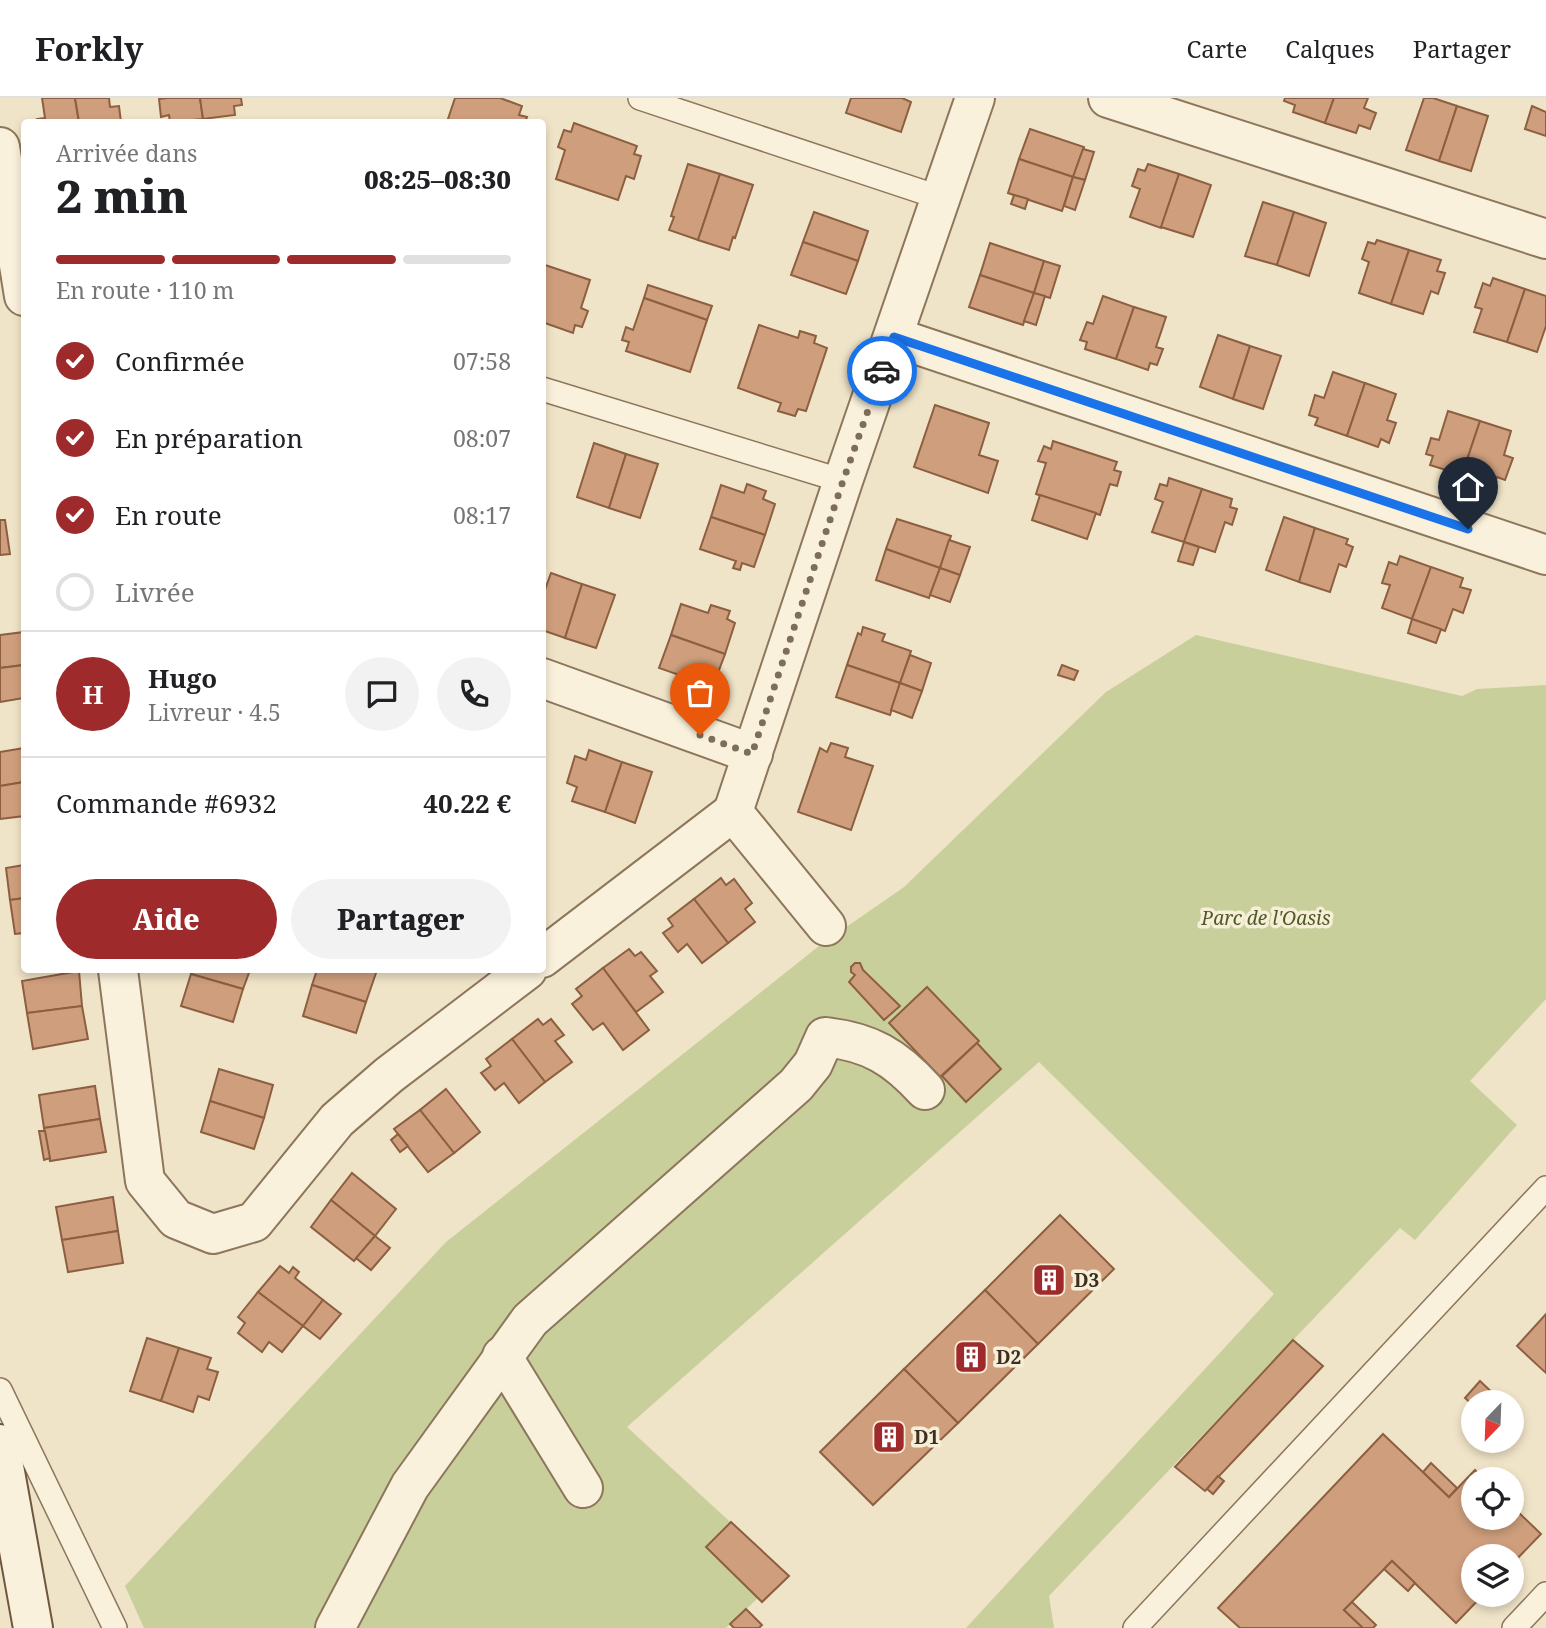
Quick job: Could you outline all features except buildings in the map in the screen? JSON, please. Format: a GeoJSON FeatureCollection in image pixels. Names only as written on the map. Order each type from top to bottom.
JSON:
{"type":"FeatureCollection","features":[{"type":"Feature","properties":{"kind":"street"},"geometry":{"type":"LineString","coordinates":[[546,951],[733,812],[975,98]]}},
{"type":"Feature","properties":{"kind":"street"},"geometry":{"type":"LineString","coordinates":[[1108,98],[1546,239]]}},
{"type":"Feature","properties":{"kind":"street"},"geometry":{"type":"LineString","coordinates":[[0,147],[17,199],[21,254]]}},
{"type":"Feature","properties":{"kind":"street"},"geometry":{"type":"LineString","coordinates":[[894,337],[1546,555]]}},
{"type":"Feature","properties":{"kind":"street"},"geometry":{"type":"LineString","coordinates":[[546,679],[752,754]]}},
{"type":"Feature","properties":{"kind":"street"},"geometry":{"type":"LineString","coordinates":[[733,812],[826,926]]}},
{"type":"Feature","properties":{"kind":"street"},"geometry":{"type":"LineString","coordinates":[[118,973],[145,1181],[176,1219],[213,1234],[254,1222],[337,1120],[517,973]]}},
{"type":"Feature","properties":{"kind":"street"},"geometry":{"type":"LineString","coordinates":[[334,1628],[410,1486],[530,1320],[796,1085],[813,1064],[825,1037],[856,1042],[888,1056],[906,1069],[925,1090]]}},
{"type":"Feature","properties":{"kind":"street"},"geometry":{"type":"LineString","coordinates":[[502,1356],[583,1488]]}},
{"type":"Feature","properties":{"kind":"street"},"geometry":{"type":"LineString","coordinates":[[0,1444],[33,1628]]}},
{"type":"Feature","properties":{"kind":"lane"},"geometry":{"type":"LineString","coordinates":[[640,98],[941,198]]}},
{"type":"Feature","properties":{"kind":"lane"},"geometry":{"type":"LineString","coordinates":[[546,390],[843,481]]}},
{"type":"Feature","properties":{"kind":"lane"},"geometry":{"type":"LineString","coordinates":[[1135,1628],[1546,1188]]}},
{"type":"Feature","properties":{"kind":"lane"},"geometry":{"type":"LineString","coordinates":[[0,1390],[115,1628]]}},
{"type":"Feature","properties":{"kind":"lane"},"geometry":{"type":"LineString","coordinates":[[1514,1628],[1546,1594]]}},
{"type":"Feature","properties":{"kind":"green space","name":"Parc de l'Oasis"},"geometry":{"type":"Polygon","coordinates":[[[1196,635],[1462,696],[1477,689],[1546,685],[1546,999],[1470,1081],[1517,1125],[1415,1240],[1400,1228],[1049,1596],[1054,1628],[966,1628],[1274,1294],[1039,1062],[627,1427],[789,1576],[762,1602],[758,1598],[726,1628],[144,1628],[125,1586],[446,1242],[819,946],[904,887],[1106,692],[1196,635]]]}},
{"type":"Feature","properties":{"kind":"way so far"},"geometry":{"type":"LineString","coordinates":[[700,735],[752,754],[882,371]]}},
{"type":"Feature","properties":{"kind":"place","name":"D3"},"geometry":{"type":"Point","coordinates":[1049,1280]}},
{"type":"Feature","properties":{"kind":"place","name":"D2"},"geometry":{"type":"Point","coordinates":[971,1357]}},
{"type":"Feature","properties":{"kind":"place","name":"D1"},"geometry":{"type":"Point","coordinates":[889,1437]}},
{"type":"Feature","properties":{"kind":"route"},"geometry":{"type":"LineString","coordinates":[[882,371],[894,337],[1468,529]]}}]}
